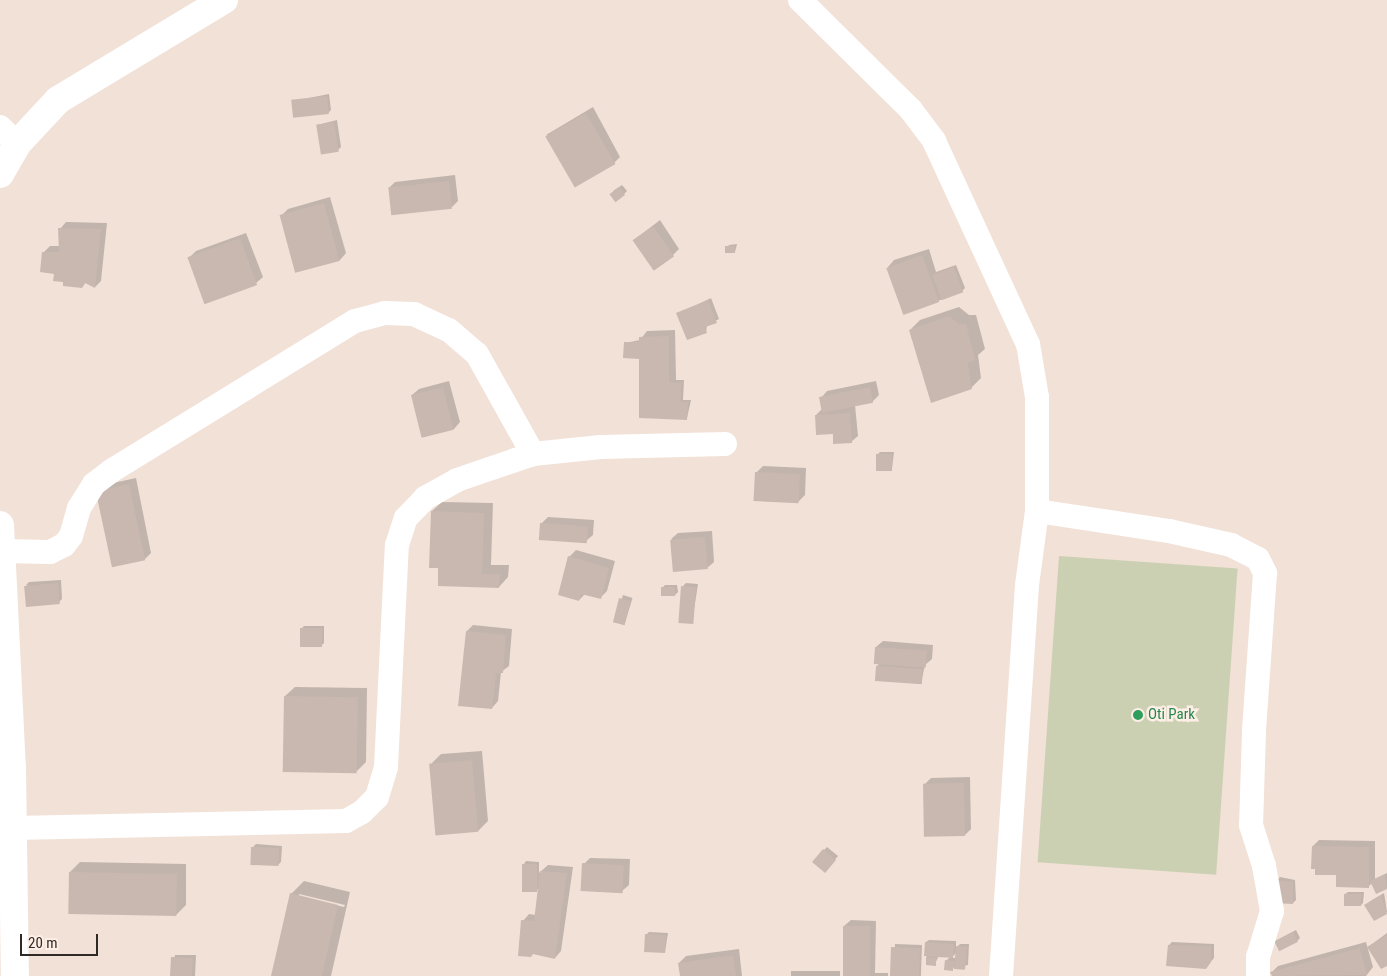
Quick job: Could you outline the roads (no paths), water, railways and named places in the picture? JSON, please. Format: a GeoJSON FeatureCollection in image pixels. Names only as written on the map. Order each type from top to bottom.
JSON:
{"type":"FeatureCollection","features":[{"type":"Feature","properties":{"kind":"street"},"geometry":{"type":"LineString","coordinates":[[0,174],[8,136],[58,100],[224,0]]}},
{"type":"Feature","properties":{"kind":"street"},"geometry":{"type":"LineString","coordinates":[[800,0],[911,110],[934,141],[1028,344],[1037,397],[1037,511],[1026,594],[1001,976]]}},
{"type":"Feature","properties":{"kind":"street"},"geometry":{"type":"LineString","coordinates":[[15,976],[13,828],[1,538],[50,552],[64,545],[71,536],[79,508],[94,484],[111,471],[356,321],[385,313],[414,314],[449,330],[477,354],[533,454]]}},
{"type":"Feature","properties":{"kind":"street"},"geometry":{"type":"LineString","coordinates":[[13,828],[346,821],[362,812],[377,796],[386,766],[397,545],[406,518],[425,498],[457,480],[487,467],[533,454],[600,448],[725,444]]}},
{"type":"Feature","properties":{"kind":"street"},"geometry":{"type":"LineString","coordinates":[[1037,511],[1169,531],[1231,545],[1258,558],[1265,573],[1254,731],[1251,825],[1264,866],[1272,911],[1258,957],[1258,976]]}},
{"type":"Feature","properties":{"kind":"place","name":"Oti Park"},"geometry":{"type":"Point","coordinates":[1138,715]}}]}
